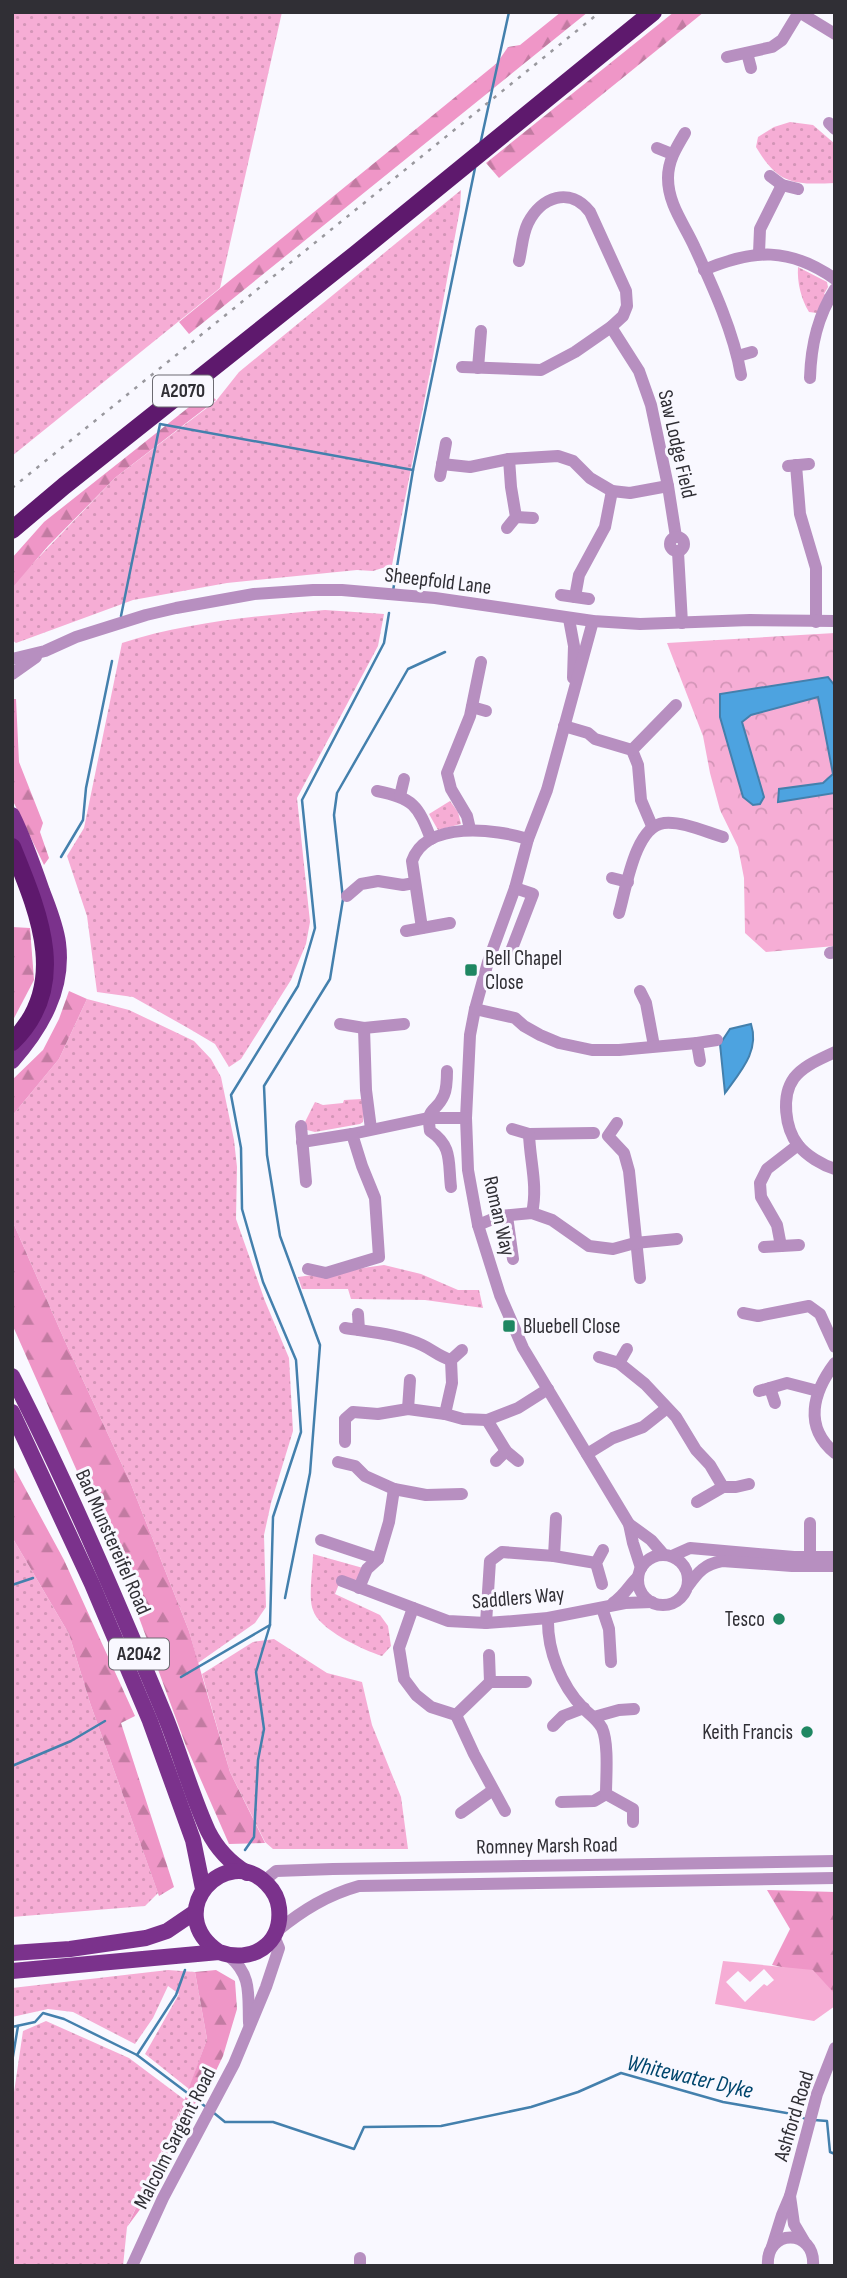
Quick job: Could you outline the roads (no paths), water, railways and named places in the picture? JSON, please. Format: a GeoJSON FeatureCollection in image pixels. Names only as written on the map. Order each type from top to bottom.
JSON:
{"type":"FeatureCollection","features":[{"type":"Feature","properties":{"kind":"highway","name":"A2070"},"geometry":{"type":"LineString","coordinates":[[12,530],[653,12]]}},
{"type":"Feature","properties":{"kind":"highway"},"geometry":{"type":"LineString","coordinates":[[12,847],[36,912],[46,949],[46,977],[37,1008],[12,1042]]}},
{"type":"Feature","properties":{"kind":"main road"},"geometry":{"type":"LineString","coordinates":[[12,815],[48,907],[58,942],[58,973],[48,1010],[30,1041],[12,1061]]}},
{"type":"Feature","properties":{"kind":"main road"},"geometry":{"type":"LineString","coordinates":[[12,1365],[38,1427]]}},
{"type":"Feature","properties":{"kind":"main road","name":"Bad Munstereifel Road"},"geometry":{"type":"LineString","coordinates":[[12,1376],[107,1575],[208,1832],[225,1857],[247,1873]]}},
{"type":"Feature","properties":{"kind":"main road","name":"Bad Munstereifel Road"},"geometry":{"type":"LineString","coordinates":[[12,1412],[92,1584],[150,1721],[193,1840],[203,1889]]}},
{"type":"Feature","properties":{"kind":"main road"},"geometry":{"type":"LineString","coordinates":[[12,1434],[46,1487]]}},
{"type":"Feature","properties":{"kind":"main road"},"geometry":{"type":"LineString","coordinates":[[12,1971],[224,1954],[252,1955],[262,1949],[275,1933],[280,1917],[279,1903],[273,1891],[264,1881],[247,1873],[222,1874],[203,1889],[197,1900],[196,1925],[201,1936],[209,1945],[224,1954]]}},
{"type":"Feature","properties":{"kind":"main road"},"geometry":{"type":"LineString","coordinates":[[12,1953],[70,1949],[146,1938],[167,1931],[195,1912]]}},
{"type":"Feature","properties":{"kind":"street"},"geometry":{"type":"LineString","coordinates":[[727,57],[772,47],[778,43],[799,12],[835,34]]}},
{"type":"Feature","properties":{"kind":"street"},"geometry":{"type":"LineString","coordinates":[[747,52],[751,68]]}},
{"type":"Feature","properties":{"kind":"street"},"geometry":{"type":"LineString","coordinates":[[685,134],[672,154],[668,176],[671,200],[704,270],[738,356],[741,375]]}},
{"type":"Feature","properties":{"kind":"street"},"geometry":{"type":"LineString","coordinates":[[657,148],[672,154]]}},
{"type":"Feature","properties":{"kind":"street"},"geometry":{"type":"LineString","coordinates":[[771,176],[782,185],[798,189]]}},
{"type":"Feature","properties":{"kind":"street"},"geometry":{"type":"LineString","coordinates":[[760,253],[760,229],[782,185]]}},
{"type":"Feature","properties":{"kind":"street"},"geometry":{"type":"LineString","coordinates":[[462,367],[541,370],[575,352],[623,316],[628,298],[590,212],[582,202],[562,196],[545,204],[528,223],[519,261]]}},
{"type":"Feature","properties":{"kind":"street"},"geometry":{"type":"LineString","coordinates":[[704,270],[729,260],[760,253],[808,262],[835,279]]}},
{"type":"Feature","properties":{"kind":"street"},"geometry":{"type":"LineString","coordinates":[[810,378],[811,357],[819,321],[835,289]]}},
{"type":"Feature","properties":{"kind":"street","name":"Saw Lodge Field"},"geometry":{"type":"LineString","coordinates":[[611,327],[634,362],[651,405],[676,537],[683,540],[684,545],[678,552],[682,623]]}},
{"type":"Feature","properties":{"kind":"street"},"geometry":{"type":"LineString","coordinates":[[478,368],[481,331]]}},
{"type":"Feature","properties":{"kind":"street"},"geometry":{"type":"LineString","coordinates":[[738,356],[752,352]]}},
{"type":"Feature","properties":{"kind":"street"},"geometry":{"type":"LineString","coordinates":[[796,356],[811,357]]}},
{"type":"Feature","properties":{"kind":"street"},"geometry":{"type":"LineString","coordinates":[[446,443],[441,470],[509,459],[558,456],[573,461],[590,478],[612,491],[644,492],[668,486]]}},
{"type":"Feature","properties":{"kind":"street"},"geometry":{"type":"LineString","coordinates":[[507,528],[516,517],[509,459]]}},
{"type":"Feature","properties":{"kind":"street"},"geometry":{"type":"LineString","coordinates":[[797,465],[800,514],[816,568],[816,621]]}},
{"type":"Feature","properties":{"kind":"street"},"geometry":{"type":"LineString","coordinates":[[575,597],[579,575],[604,527],[612,491]]}},
{"type":"Feature","properties":{"kind":"street"},"geometry":{"type":"LineString","coordinates":[[516,517],[533,518]]}},
{"type":"Feature","properties":{"kind":"street","name":"Sheepfold Lane"},"geometry":{"type":"LineString","coordinates":[[12,674],[45,651],[76,637],[176,608],[254,594],[313,590],[435,598],[593,621],[835,621]]}},
{"type":"Feature","properties":{"kind":"street"},"geometry":{"type":"LineString","coordinates":[[561,595],[589,599]]}},
{"type":"Feature","properties":{"kind":"street","name":"Roman Way"},"geometry":{"type":"LineString","coordinates":[[569,619],[574,689]]}},
{"type":"Feature","properties":{"kind":"street","name":"Roman Way"},"geometry":{"type":"LineString","coordinates":[[593,621],[547,790],[528,839],[515,888],[488,962],[475,1009],[470,1035],[466,1118],[468,1170],[478,1225],[493,1276],[513,1327],[629,1524],[640,1572]]}},
{"type":"Feature","properties":{"kind":"street","name":"Sheepfold Lane"},"geometry":{"type":"LineString","coordinates":[[12,659],[45,651]]}},
{"type":"Feature","properties":{"kind":"street"},"geometry":{"type":"LineString","coordinates":[[470,829],[467,816],[451,789],[447,773],[472,708],[481,662]]}},
{"type":"Feature","properties":{"kind":"street"},"geometry":{"type":"LineString","coordinates":[[632,750],[680,704]]}},
{"type":"Feature","properties":{"kind":"street"},"geometry":{"type":"LineString","coordinates":[[472,708],[486,711]]}},
{"type":"Feature","properties":{"kind":"street"},"geometry":{"type":"LineString","coordinates":[[564,726],[632,750]]}},
{"type":"Feature","properties":{"kind":"street"},"geometry":{"type":"LineString","coordinates":[[632,750],[638,765],[640,800],[652,827]]}},
{"type":"Feature","properties":{"kind":"street"},"geometry":{"type":"LineString","coordinates":[[400,796],[404,779]]}},
{"type":"Feature","properties":{"kind":"street"},"geometry":{"type":"LineString","coordinates":[[377,791],[400,796],[411,802],[420,814],[431,839]]}},
{"type":"Feature","properties":{"kind":"street"},"geometry":{"type":"LineString","coordinates":[[619,913],[640,842],[652,827],[672,823],[723,837]]}},
{"type":"Feature","properties":{"kind":"street"},"geometry":{"type":"LineString","coordinates":[[422,928],[412,861],[415,854],[431,839],[470,829],[510,833],[528,839]]}},
{"type":"Feature","properties":{"kind":"street"},"geometry":{"type":"LineString","coordinates":[[694,845],[700,831]]}},
{"type":"Feature","properties":{"kind":"street"},"geometry":{"type":"LineString","coordinates":[[612,878],[628,882]]}},
{"type":"Feature","properties":{"kind":"street"},"geometry":{"type":"LineString","coordinates":[[347,896],[361,884],[378,881],[402,885],[414,883]]}},
{"type":"Feature","properties":{"kind":"street"},"geometry":{"type":"LineString","coordinates":[[511,951],[533,894],[515,888]]}},
{"type":"Feature","properties":{"kind":"street"},"geometry":{"type":"LineString","coordinates":[[406,932],[450,923]]}},
{"type":"Feature","properties":{"kind":"street"},"geometry":{"type":"LineString","coordinates":[[640,991],[646,1003],[654,1046]]}},
{"type":"Feature","properties":{"kind":"street"},"geometry":{"type":"LineString","coordinates":[[475,1009],[515,1018],[524,1027],[540,1035],[575,1047],[610,1051],[716,1040]]}},
{"type":"Feature","properties":{"kind":"street"},"geometry":{"type":"LineString","coordinates":[[340,1024],[365,1028],[404,1024]]}},
{"type":"Feature","properties":{"kind":"street"},"geometry":{"type":"LineString","coordinates":[[365,1028],[366,1090],[371,1129]]}},
{"type":"Feature","properties":{"kind":"street"},"geometry":{"type":"LineString","coordinates":[[697,1043],[699,1061]]}},
{"type":"Feature","properties":{"kind":"street"},"geometry":{"type":"LineString","coordinates":[[835,1052],[802,1070],[789,1088],[787,1114],[798,1145],[818,1161],[835,1169]]}},
{"type":"Feature","properties":{"kind":"street"},"geometry":{"type":"LineString","coordinates":[[447,1071],[444,1096],[430,1111],[428,1118],[430,1131],[443,1141],[446,1147],[452,1188]]}},
{"type":"Feature","properties":{"kind":"street"},"geometry":{"type":"LineString","coordinates":[[302,1142],[428,1118],[466,1118]]}},
{"type":"Feature","properties":{"kind":"street"},"geometry":{"type":"LineString","coordinates":[[617,1123],[608,1136],[624,1153],[629,1171],[640,1278]]}},
{"type":"Feature","properties":{"kind":"street"},"geometry":{"type":"LineString","coordinates":[[301,1126],[306,1182]]}},
{"type":"Feature","properties":{"kind":"street"},"geometry":{"type":"LineString","coordinates":[[512,1129],[529,1134],[594,1133]]}},
{"type":"Feature","properties":{"kind":"street"},"geometry":{"type":"LineString","coordinates":[[308,1269],[326,1273],[379,1257],[375,1198],[352,1134]]}},
{"type":"Feature","properties":{"kind":"street"},"geometry":{"type":"LineString","coordinates":[[529,1134],[530,1161],[536,1186],[532,1213]]}},
{"type":"Feature","properties":{"kind":"street"},"geometry":{"type":"LineString","coordinates":[[781,1246],[777,1225],[761,1197],[760,1183],[766,1169],[798,1145]]}},
{"type":"Feature","properties":{"kind":"street"},"geometry":{"type":"LineString","coordinates":[[478,1225],[500,1216],[532,1213],[552,1220],[589,1246],[613,1249],[635,1243],[677,1238]]}},
{"type":"Feature","properties":{"kind":"street"},"geometry":{"type":"LineString","coordinates":[[507,1216],[513,1259]]}},
{"type":"Feature","properties":{"kind":"street"},"geometry":{"type":"LineString","coordinates":[[378,1230],[392,1230]]}},
{"type":"Feature","properties":{"kind":"street"},"geometry":{"type":"LineString","coordinates":[[764,1247],[799,1245]]}},
{"type":"Feature","properties":{"kind":"street"},"geometry":{"type":"LineString","coordinates":[[743,1313],[758,1316],[809,1306],[820,1314],[835,1348]]}},
{"type":"Feature","properties":{"kind":"street"},"geometry":{"type":"LineString","coordinates":[[358,1314],[359,1330]]}},
{"type":"Feature","properties":{"kind":"street"},"geometry":{"type":"LineString","coordinates":[[345,1328],[423,1345],[437,1355],[451,1360]]}},
{"type":"Feature","properties":{"kind":"street"},"geometry":{"type":"LineString","coordinates":[[618,1363],[627,1349]]}},
{"type":"Feature","properties":{"kind":"street"},"geometry":{"type":"LineString","coordinates":[[451,1360],[462,1350]]}},
{"type":"Feature","properties":{"kind":"street"},"geometry":{"type":"LineString","coordinates":[[599,1357],[618,1363],[645,1384],[676,1417],[723,1487]]}},
{"type":"Feature","properties":{"kind":"street"},"geometry":{"type":"LineString","coordinates":[[445,1413],[452,1383],[451,1360]]}},
{"type":"Feature","properties":{"kind":"street"},"geometry":{"type":"LineString","coordinates":[[835,1363],[818,1391],[815,1412],[816,1426],[821,1438],[835,1453]]}},
{"type":"Feature","properties":{"kind":"street"},"geometry":{"type":"LineString","coordinates":[[408,1409],[410,1380]]}},
{"type":"Feature","properties":{"kind":"street"},"geometry":{"type":"LineString","coordinates":[[775,1403],[764,1389],[787,1383],[818,1391]]}},
{"type":"Feature","properties":{"kind":"street"},"geometry":{"type":"LineString","coordinates":[[345,1442],[345,1419],[353,1412],[379,1414],[408,1409],[445,1413],[463,1419],[487,1420],[518,1408],[548,1389]]}},
{"type":"Feature","properties":{"kind":"street"},"geometry":{"type":"LineString","coordinates":[[587,1454],[613,1438],[643,1427],[667,1408]]}},
{"type":"Feature","properties":{"kind":"street"},"geometry":{"type":"LineString","coordinates":[[487,1420],[506,1451],[518,1461]]}},
{"type":"Feature","properties":{"kind":"street"},"geometry":{"type":"LineString","coordinates":[[496,1461],[506,1451]]}},
{"type":"Feature","properties":{"kind":"street"},"geometry":{"type":"LineString","coordinates":[[338,1462],[355,1466],[365,1476],[394,1489],[426,1495],[462,1494]]}},
{"type":"Feature","properties":{"kind":"street"},"geometry":{"type":"LineString","coordinates":[[697,1502],[723,1487],[749,1484]]}},
{"type":"Feature","properties":{"kind":"street"},"geometry":{"type":"LineString","coordinates":[[359,1588],[367,1569],[378,1559],[389,1522],[394,1489]]}},
{"type":"Feature","properties":{"kind":"street"},"geometry":{"type":"LineString","coordinates":[[554,1556],[556,1518]]}},
{"type":"Feature","properties":{"kind":"street"},"geometry":{"type":"LineString","coordinates":[[810,1522],[810,1556]]}},
{"type":"Feature","properties":{"kind":"street","name":"Roman Way"},"geometry":{"type":"LineString","coordinates":[[629,1524],[668,1556]]}},
{"type":"Feature","properties":{"kind":"street"},"geometry":{"type":"LineString","coordinates":[[321,1540],[378,1559]]}},
{"type":"Feature","properties":{"kind":"street"},"geometry":{"type":"LineString","coordinates":[[611,1662],[609,1629],[603,1608],[626,1593],[648,1560],[690,1548],[794,1557],[835,1557]]}},
{"type":"Feature","properties":{"kind":"street"},"geometry":{"type":"LineString","coordinates":[[602,1584],[596,1563],[603,1550]]}},
{"type":"Feature","properties":{"kind":"street"},"geometry":{"type":"LineString","coordinates":[[486,1623],[490,1561],[502,1552],[596,1563]]}},
{"type":"Feature","properties":{"kind":"street"},"geometry":{"type":"LineString","coordinates":[[668,1556],[679,1560],[685,1568],[688,1586]]}},
{"type":"Feature","properties":{"kind":"street"},"geometry":{"type":"LineString","coordinates":[[640,1572],[642,1593],[652,1602],[664,1605],[673,1603],[684,1594],[700,1570],[711,1563],[722,1561],[835,1566]]}},
{"type":"Feature","properties":{"kind":"street","name":"Saddlers Way"},"geometry":{"type":"LineString","coordinates":[[342,1581],[447,1621],[486,1623],[548,1618],[625,1603],[652,1602]]}},
{"type":"Feature","properties":{"kind":"street"},"geometry":{"type":"LineString","coordinates":[[412,1608],[399,1648],[404,1679],[416,1695],[431,1707],[456,1715],[505,1811]]}},
{"type":"Feature","properties":{"kind":"street"},"geometry":{"type":"LineString","coordinates":[[548,1618],[553,1658],[561,1676],[603,1732],[606,1794]]}},
{"type":"Feature","properties":{"kind":"street"},"geometry":{"type":"LineString","coordinates":[[489,1655],[490,1682]]}},
{"type":"Feature","properties":{"kind":"street"},"geometry":{"type":"LineString","coordinates":[[456,1715],[490,1682],[526,1682]]}},
{"type":"Feature","properties":{"kind":"street"},"geometry":{"type":"LineString","coordinates":[[554,1726],[563,1716],[634,1709]]}},
{"type":"Feature","properties":{"kind":"street"},"geometry":{"type":"LineString","coordinates":[[461,1813],[494,1790]]}},
{"type":"Feature","properties":{"kind":"street"},"geometry":{"type":"LineString","coordinates":[[561,1802],[594,1801],[606,1794]]}},
{"type":"Feature","properties":{"kind":"street"},"geometry":{"type":"LineString","coordinates":[[606,1794],[634,1809],[634,1822]]}},
{"type":"Feature","properties":{"kind":"street","name":"Romney Marsh Road"},"geometry":{"type":"LineString","coordinates":[[264,1881],[276,1871],[322,1869],[835,1861]]}},
{"type":"Feature","properties":{"kind":"street","name":"Romney Marsh Road"},"geometry":{"type":"LineString","coordinates":[[275,1933],[306,1908],[335,1892],[359,1886],[835,1878]]}},
{"type":"Feature","properties":{"kind":"street","name":"Malcolm Sargent Road"},"geometry":{"type":"LineString","coordinates":[[132,2266],[163,2198],[234,2064],[250,2027],[279,1948],[275,1933]]}},
{"type":"Feature","properties":{"kind":"street","name":"Malcolm Sargent Road"},"geometry":{"type":"LineString","coordinates":[[224,1954],[240,1965],[247,1978],[250,2027]]}},
{"type":"Feature","properties":{"kind":"street","name":"Ashford Road"},"geometry":{"type":"LineString","coordinates":[[768,2266],[768,2257],[790,2196],[817,2094],[835,2048]]}},
{"type":"Feature","properties":{"kind":"street","name":"Ashford Road"},"geometry":{"type":"LineString","coordinates":[[790,2196],[796,2231],[813,2255],[814,2265]]}},
{"type":"Feature","properties":{"kind":"street"},"geometry":{"type":"LineString","coordinates":[[772,2247],[780,2240],[790,2237],[805,2243]]}},
{"type":"Feature","properties":{"kind":"water"},"geometry":{"type":"Polygon","coordinates":[[[828,677],[835,686],[835,793],[778,802],[779,789],[823,783],[833,774],[818,697],[751,715],[742,722],[764,797],[760,804],[753,805],[743,797],[720,717],[720,694],[828,677]]]}},
{"type":"Feature","properties":{"kind":"water"},"geometry":{"type":"Polygon","coordinates":[[[751,1024],[751,1052],[725,1093],[720,1044],[730,1029],[751,1024]]]}},
{"type":"Feature","properties":{"kind":"waterway"},"geometry":{"type":"LineString","coordinates":[[480,145],[509,12]]}},
{"type":"Feature","properties":{"kind":"waterway"},"geometry":{"type":"LineString","coordinates":[[393,591],[413,470],[475,168]]}},
{"type":"Feature","properties":{"kind":"waterway"},"geometry":{"type":"LineString","coordinates":[[121,616],[160,424],[413,470]]}},
{"type":"Feature","properties":{"kind":"waterway"},"geometry":{"type":"LineString","coordinates":[[245,1850],[254,1837],[258,1760],[264,1729],[256,1672],[270,1625],[273,1517],[301,1432],[296,1360],[263,1282],[242,1209],[241,1148],[231,1095],[298,986],[315,928],[302,800],[384,643],[389,613]]}},
{"type":"Feature","properties":{"kind":"waterway"},"geometry":{"type":"LineString","coordinates":[[285,1598],[310,1473],[320,1345],[280,1236],[267,1155],[264,1086],[330,979],[343,899],[334,815],[337,793],[408,669],[445,652]]}},
{"type":"Feature","properties":{"kind":"waterway"},"geometry":{"type":"LineString","coordinates":[[61,857],[83,820],[86,788],[112,661]]}},
{"type":"Feature","properties":{"kind":"waterway"},"geometry":{"type":"LineString","coordinates":[[12,1585],[33,1578]]}},
{"type":"Feature","properties":{"kind":"waterway"},"geometry":{"type":"LineString","coordinates":[[181,1677],[270,1625]]}},
{"type":"Feature","properties":{"kind":"waterway"},"geometry":{"type":"LineString","coordinates":[[12,1766],[71,1741],[105,1721]]}},
{"type":"Feature","properties":{"kind":"waterway"},"geometry":{"type":"LineString","coordinates":[[137,2055],[176,1995],[185,1970]]}},
{"type":"Feature","properties":{"kind":"waterway"},"geometry":{"type":"LineString","coordinates":[[12,2027],[35,2022],[43,2013],[64,2019],[137,2055],[206,2107]]}},
{"type":"Feature","properties":{"kind":"waterway"},"geometry":{"type":"LineString","coordinates":[[12,2062],[18,2026]]}},
{"type":"Feature","properties":{"kind":"waterway","name":"Whitewater Dyke"},"geometry":{"type":"LineString","coordinates":[[214,2113],[225,2122],[273,2122],[354,2149],[364,2127],[441,2126],[531,2107],[578,2092],[621,2073],[723,2102],[798,2115],[807,2120]]}},
{"type":"Feature","properties":{"kind":"waterway","name":"Whitewater Dyke"},"geometry":{"type":"LineString","coordinates":[[814,2120],[827,2121],[830,2152],[835,2154]]}},
{"type":"Feature","properties":{"kind":"railway"},"geometry":{"type":"LineString","coordinates":[[12,488],[600,12]]}},
{"type":"Feature","properties":{"kind":"place","name":"Bell Chapel Close"},"geometry":{"type":"Point","coordinates":[471,970]}},
{"type":"Feature","properties":{"kind":"place","name":"Bluebell Close"},"geometry":{"type":"Point","coordinates":[509,1326]}},
{"type":"Feature","properties":{"kind":"place","name":"Tesco"},"geometry":{"type":"Point","coordinates":[779,1619]}},
{"type":"Feature","properties":{"kind":"place","name":"Keith Francis"},"geometry":{"type":"Point","coordinates":[807,1732]}}]}
